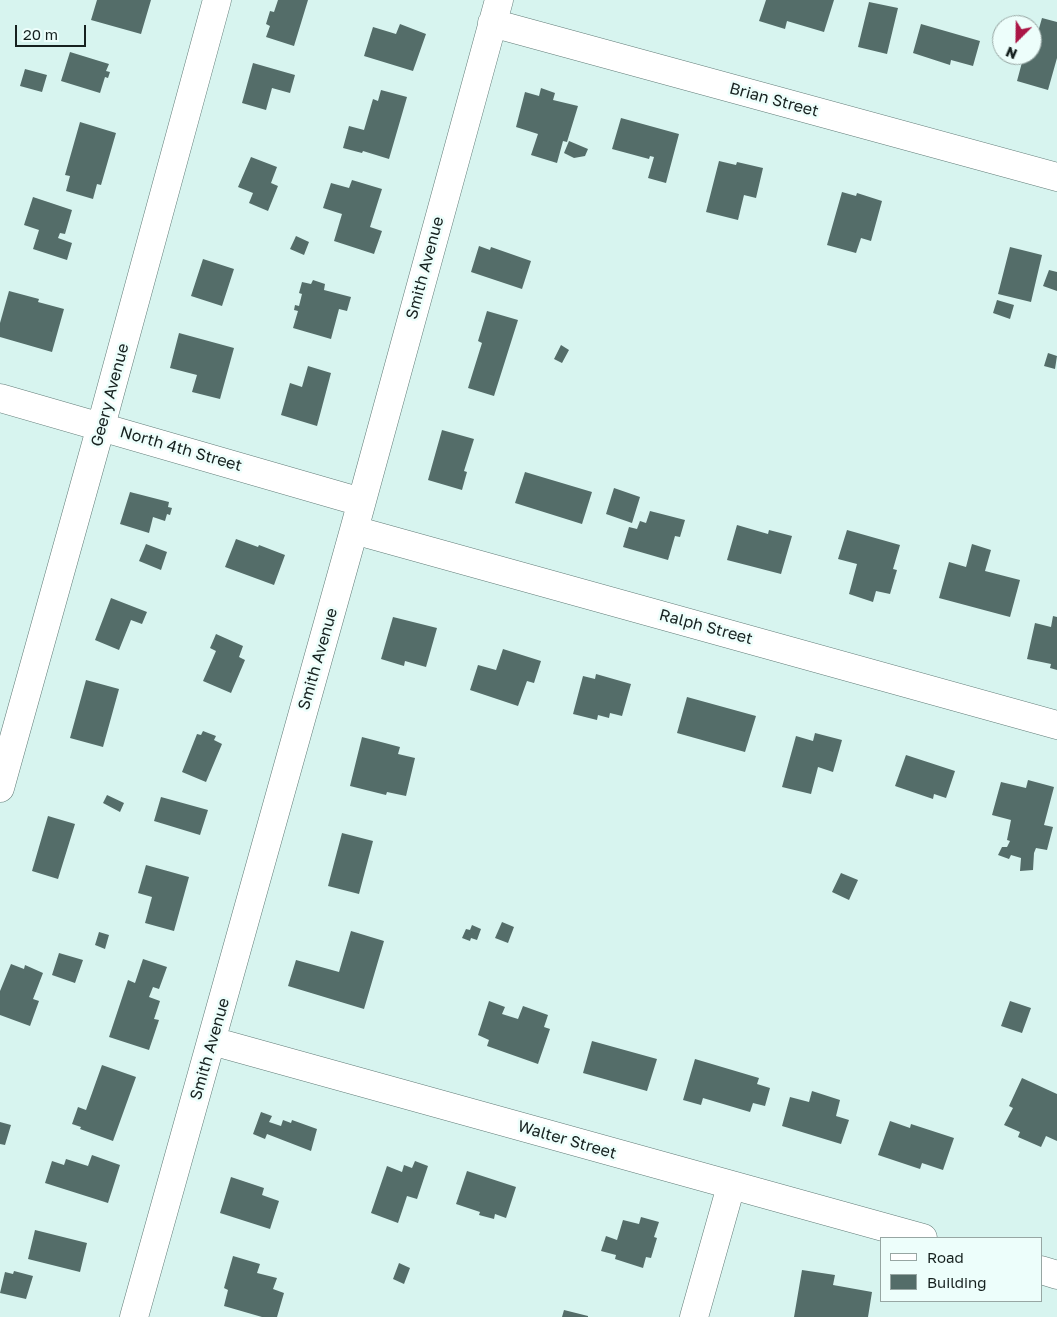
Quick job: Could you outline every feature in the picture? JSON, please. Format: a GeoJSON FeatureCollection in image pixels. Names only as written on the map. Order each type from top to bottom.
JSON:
{"type":"FeatureCollection","features":[{"type":"Feature","properties":{"kind":"street","name":"Geery Avenue"},"geometry":{"type":"LineString","coordinates":[[0,788],[102,426],[217,0]]}},
{"type":"Feature","properties":{"kind":"street","name":"Brian Street"},"geometry":{"type":"LineString","coordinates":[[496,11],[1057,177]]}},
{"type":"Feature","properties":{"kind":"street","name":"Smith Avenue"},"geometry":{"type":"LineString","coordinates":[[134,1317],[354,530],[496,11]]}},
{"type":"Feature","properties":{"kind":"street","name":"North 4th Street"},"geometry":{"type":"LineString","coordinates":[[0,398],[361,502]]}},
{"type":"Feature","properties":{"kind":"street","name":"Ralph Street"},"geometry":{"type":"LineString","coordinates":[[354,530],[1057,725]]}},
{"type":"Feature","properties":{"kind":"street","name":"Walter Street"},"geometry":{"type":"LineString","coordinates":[[212,1041],[919,1237]]}},
{"type":"Feature","properties":{"kind":"street"},"geometry":{"type":"LineString","coordinates":[[694,1317],[731,1186]]}},
{"type":"Feature","properties":{"kind":"street"},"geometry":{"type":"LineString","coordinates":[[1042,1270],[1057,1275]]}},
{"type":"Feature","properties":{"kind":"building"},"geometry":{"type":"Polygon","coordinates":[[[97,0],[151,0],[141,34],[91,20],[97,0]]]}},
{"type":"Feature","properties":{"kind":"building"},"geometry":{"type":"Polygon","coordinates":[[[278,0],[308,0],[294,46],[266,37],[270,26],[266,24],[270,11],[274,12],[278,0]]]}},
{"type":"Feature","properties":{"kind":"building"},"geometry":{"type":"Polygon","coordinates":[[[766,0],[834,0],[824,32],[787,21],[785,29],[759,21],[766,0]]]}},
{"type":"Feature","properties":{"kind":"building"},"geometry":{"type":"Polygon","coordinates":[[[869,2],[898,8],[887,54],[858,47],[869,2]]]}},
{"type":"Feature","properties":{"kind":"building"},"geometry":{"type":"Polygon","coordinates":[[[1042,18],[1057,22],[1057,58],[1048,90],[1017,81],[1021,65],[1042,65],[1042,18]]]}},
{"type":"Feature","properties":{"kind":"building"},"geometry":{"type":"Polygon","coordinates":[[[400,24],[426,34],[413,71],[364,56],[373,27],[396,34],[400,24]]]}},
{"type":"Feature","properties":{"kind":"building"},"geometry":{"type":"Polygon","coordinates":[[[921,24],[980,41],[973,66],[951,60],[950,65],[913,53],[921,24]]]}},
{"type":"Feature","properties":{"kind":"building"},"geometry":{"type":"Polygon","coordinates":[[[70,52],[109,64],[106,71],[110,72],[108,78],[105,77],[100,93],[61,81],[70,52]]]}},
{"type":"Feature","properties":{"kind":"building"},"geometry":{"type":"Polygon","coordinates":[[[253,63],[295,75],[290,93],[272,88],[266,110],[242,103],[253,63]]]}},
{"type":"Feature","properties":{"kind":"building"},"geometry":{"type":"Polygon","coordinates":[[[25,69],[47,75],[42,92],[20,86],[25,69]]]}},
{"type":"Feature","properties":{"kind":"building"},"geometry":{"type":"Polygon","coordinates":[[[541,88],[555,93],[553,100],[578,106],[567,142],[563,141],[557,163],[531,155],[538,134],[516,127],[525,92],[539,96],[541,88]]]}},
{"type":"Feature","properties":{"kind":"building"},"geometry":{"type":"Polygon","coordinates":[[[381,90],[407,97],[389,159],[363,151],[362,153],[343,148],[349,126],[364,130],[373,99],[378,101],[381,90]]]}},
{"type":"Feature","properties":{"kind":"building"},"geometry":{"type":"Polygon","coordinates":[[[621,118],[679,134],[666,183],[648,178],[654,157],[650,156],[649,159],[612,149],[621,118]]]}},
{"type":"Feature","properties":{"kind":"building"},"geometry":{"type":"Polygon","coordinates":[[[80,122],[116,133],[101,185],[97,184],[93,199],[66,191],[70,176],[65,175],[80,122]]]}},
{"type":"Feature","properties":{"kind":"building"},"geometry":{"type":"Polygon","coordinates":[[[569,141],[588,149],[585,156],[574,158],[564,153],[569,141]]]}},
{"type":"Feature","properties":{"kind":"building"},"geometry":{"type":"Polygon","coordinates":[[[251,157],[277,167],[271,183],[278,186],[268,211],[249,203],[253,193],[238,187],[251,157]]]}},
{"type":"Feature","properties":{"kind":"building"},"geometry":{"type":"Polygon","coordinates":[[[719,161],[736,165],[737,162],[763,168],[756,198],[744,195],[738,220],[706,212],[719,161]]]}},
{"type":"Feature","properties":{"kind":"building"},"geometry":{"type":"Polygon","coordinates":[[[352,180],[382,189],[370,227],[382,231],[374,254],[334,241],[342,214],[323,208],[331,183],[349,188],[352,180]]]}},
{"type":"Feature","properties":{"kind":"building"},"geometry":{"type":"Polygon","coordinates":[[[842,192],[856,196],[857,193],[882,201],[871,241],[861,238],[856,253],[827,245],[842,192]]]}},
{"type":"Feature","properties":{"kind":"building"},"geometry":{"type":"Polygon","coordinates":[[[33,197],[72,210],[65,234],[60,233],[58,238],[72,243],[67,260],[33,249],[39,230],[24,225],[33,197]]]}},
{"type":"Feature","properties":{"kind":"building"},"geometry":{"type":"Polygon","coordinates":[[[296,236],[309,242],[304,255],[290,249],[296,236]]]}},
{"type":"Feature","properties":{"kind":"building"},"geometry":{"type":"Polygon","coordinates":[[[479,246],[490,250],[491,247],[531,261],[522,289],[471,272],[479,246]]]}},
{"type":"Feature","properties":{"kind":"building"},"geometry":{"type":"Polygon","coordinates":[[[1010,247],[1042,255],[1031,302],[998,294],[1010,247]]]}},
{"type":"Feature","properties":{"kind":"building"},"geometry":{"type":"Polygon","coordinates":[[[203,259],[234,269],[222,306],[191,296],[203,259]]]}},
{"type":"Feature","properties":{"kind":"building"},"geometry":{"type":"Polygon","coordinates":[[[1049,270],[1057,272],[1057,291],[1043,286],[1049,270]]]}},
{"type":"Feature","properties":{"kind":"building"},"geometry":{"type":"Polygon","coordinates":[[[313,280],[325,284],[324,290],[351,297],[347,311],[339,309],[331,339],[293,328],[298,311],[294,310],[295,305],[299,306],[302,294],[299,293],[302,282],[311,284],[313,280]]]}},
{"type":"Feature","properties":{"kind":"building"},"geometry":{"type":"Polygon","coordinates":[[[9,291],[39,299],[38,302],[64,309],[52,352],[0,337],[0,323],[9,291]]]}},
{"type":"Feature","properties":{"kind":"building"},"geometry":{"type":"Polygon","coordinates":[[[997,300],[1014,305],[1010,319],[993,313],[997,300]]]}},
{"type":"Feature","properties":{"kind":"building"},"geometry":{"type":"Polygon","coordinates":[[[487,311],[518,320],[494,396],[468,388],[482,343],[478,341],[487,311]]]}},
{"type":"Feature","properties":{"kind":"building"},"geometry":{"type":"Polygon","coordinates":[[[179,333],[234,348],[220,399],[192,392],[197,375],[170,368],[179,333]]]}},
{"type":"Feature","properties":{"kind":"building"},"geometry":{"type":"Polygon","coordinates":[[[561,345],[569,350],[562,363],[554,359],[561,345]]]}},
{"type":"Feature","properties":{"kind":"building"},"geometry":{"type":"Polygon","coordinates":[[[1048,353],[1057,356],[1055,369],[1044,366],[1048,353]]]}},
{"type":"Feature","properties":{"kind":"building"},"geometry":{"type":"Polygon","coordinates":[[[308,366],[331,373],[317,426],[281,415],[290,383],[302,387],[308,366]]]}},
{"type":"Feature","properties":{"kind":"building"},"geometry":{"type":"Polygon","coordinates":[[[442,430],[474,439],[464,471],[467,472],[462,490],[428,480],[442,430]]]}},
{"type":"Feature","properties":{"kind":"building"},"geometry":{"type":"Polygon","coordinates":[[[525,472],[592,492],[582,524],[515,503],[525,472]]]}},
{"type":"Feature","properties":{"kind":"building"},"geometry":{"type":"Polygon","coordinates":[[[614,488],[640,497],[632,523],[606,514],[614,488]]]}},
{"type":"Feature","properties":{"kind":"building"},"geometry":{"type":"Polygon","coordinates":[[[130,492],[169,502],[168,507],[172,508],[170,515],[167,514],[165,521],[153,517],[149,533],[120,524],[130,492]]]}},
{"type":"Feature","properties":{"kind":"building"},"geometry":{"type":"Polygon","coordinates":[[[650,511],[685,520],[680,537],[675,536],[668,560],[623,547],[629,527],[637,529],[640,521],[646,523],[650,511]]]}},
{"type":"Feature","properties":{"kind":"building"},"geometry":{"type":"Polygon","coordinates":[[[737,525],[768,534],[769,530],[792,536],[781,574],[727,560],[737,525]]]}},
{"type":"Feature","properties":{"kind":"building"},"geometry":{"type":"Polygon","coordinates":[[[847,530],[900,545],[893,569],[897,570],[890,594],[876,591],[873,602],[849,594],[857,564],[838,559],[847,530]]]}},
{"type":"Feature","properties":{"kind":"building"},"geometry":{"type":"Polygon","coordinates":[[[236,539],[285,555],[274,585],[225,567],[236,539]]]}},
{"type":"Feature","properties":{"kind":"building"},"geometry":{"type":"Polygon","coordinates":[[[146,544],[167,552],[161,570],[139,561],[146,544]]]}},
{"type":"Feature","properties":{"kind":"building"},"geometry":{"type":"Polygon","coordinates":[[[972,544],[991,550],[985,571],[1020,580],[1010,617],[939,598],[949,562],[966,567],[972,544]]]}},
{"type":"Feature","properties":{"kind":"building"},"geometry":{"type":"Polygon","coordinates":[[[111,598],[147,612],[142,624],[131,620],[119,650],[95,640],[111,598]]]}},
{"type":"Feature","properties":{"kind":"building"},"geometry":{"type":"Polygon","coordinates":[[[1053,616],[1057,617],[1057,670],[1050,668],[1051,664],[1027,659],[1035,623],[1051,627],[1053,616]]]}},
{"type":"Feature","properties":{"kind":"building"},"geometry":{"type":"Polygon","coordinates":[[[393,617],[437,628],[426,667],[405,661],[404,666],[381,659],[393,617]]]}},
{"type":"Feature","properties":{"kind":"building"},"geometry":{"type":"Polygon","coordinates":[[[216,634],[243,646],[239,657],[245,660],[231,693],[203,681],[216,651],[210,648],[216,634]]]}},
{"type":"Feature","properties":{"kind":"building"},"geometry":{"type":"Polygon","coordinates":[[[503,649],[541,661],[534,683],[527,681],[518,706],[470,690],[478,665],[496,670],[503,649]]]}},
{"type":"Feature","properties":{"kind":"building"},"geometry":{"type":"Polygon","coordinates":[[[596,674],[631,684],[622,716],[610,713],[609,718],[598,715],[597,720],[573,714],[583,676],[595,679],[596,674]]]}},
{"type":"Feature","properties":{"kind":"building"},"geometry":{"type":"Polygon","coordinates":[[[86,680],[119,689],[103,747],[70,738],[86,680]]]}},
{"type":"Feature","properties":{"kind":"building"},"geometry":{"type":"Polygon","coordinates":[[[687,697],[756,716],[745,752],[677,733],[687,697]]]}},
{"type":"Feature","properties":{"kind":"building"},"geometry":{"type":"Polygon","coordinates":[[[203,731],[216,736],[214,740],[222,744],[206,782],[182,772],[197,734],[201,735],[203,731]]]}},
{"type":"Feature","properties":{"kind":"building"},"geometry":{"type":"Polygon","coordinates":[[[815,733],[842,740],[833,772],[818,767],[811,794],[782,787],[796,736],[813,741],[815,733]]]}},
{"type":"Feature","properties":{"kind":"building"},"geometry":{"type":"Polygon","coordinates":[[[362,737],[400,747],[398,754],[415,758],[406,796],[387,792],[386,795],[350,786],[362,737]]]}},
{"type":"Feature","properties":{"kind":"building"},"geometry":{"type":"Polygon","coordinates":[[[906,755],[955,771],[946,798],[934,794],[933,799],[895,786],[906,755]]]}},
{"type":"Feature","properties":{"kind":"building"},"geometry":{"type":"Polygon","coordinates":[[[1028,780],[1054,787],[1044,825],[1053,827],[1047,850],[1036,848],[1033,870],[1020,871],[1021,858],[1011,855],[1009,859],[998,855],[1002,847],[1007,847],[1010,841],[1007,840],[1011,820],[992,815],[1001,782],[1026,788],[1028,780]]]}},
{"type":"Feature","properties":{"kind":"building"},"geometry":{"type":"Polygon","coordinates":[[[107,795],[124,803],[120,812],[103,803],[107,795]]]}},
{"type":"Feature","properties":{"kind":"building"},"geometry":{"type":"Polygon","coordinates":[[[161,797],[208,810],[200,835],[154,821],[161,797]]]}},
{"type":"Feature","properties":{"kind":"building"},"geometry":{"type":"Polygon","coordinates":[[[48,816],[75,824],[58,879],[32,871],[48,816]]]}},
{"type":"Feature","properties":{"kind":"building"},"geometry":{"type":"Polygon","coordinates":[[[342,833],[373,841],[359,894],[328,886],[342,833]]]}},
{"type":"Feature","properties":{"kind":"building"},"geometry":{"type":"Polygon","coordinates":[[[146,865],[189,877],[174,931],[145,923],[152,897],[138,893],[146,865]]]}},
{"type":"Feature","properties":{"kind":"building"},"geometry":{"type":"Polygon","coordinates":[[[841,873],[858,880],[849,900],[832,892],[841,873]]]}},
{"type":"Feature","properties":{"kind":"building"},"geometry":{"type":"Polygon","coordinates":[[[502,922],[514,927],[508,943],[495,938],[502,922]]]}},
{"type":"Feature","properties":{"kind":"building"},"geometry":{"type":"Polygon","coordinates":[[[472,925],[481,929],[477,940],[471,938],[470,941],[462,938],[466,929],[470,930],[472,925]]]}},
{"type":"Feature","properties":{"kind":"building"},"geometry":{"type":"Polygon","coordinates":[[[351,931],[384,941],[364,1009],[288,986],[296,960],[339,972],[351,931]]]}},
{"type":"Feature","properties":{"kind":"building"},"geometry":{"type":"Polygon","coordinates":[[[99,932],[109,935],[105,949],[95,945],[99,932]]]}},
{"type":"Feature","properties":{"kind":"building"},"geometry":{"type":"Polygon","coordinates":[[[59,953],[83,960],[75,983],[52,975],[59,953]]]}},
{"type":"Feature","properties":{"kind":"building"},"geometry":{"type":"Polygon","coordinates":[[[143,959],[167,967],[159,989],[153,987],[149,997],[160,1001],[154,1019],[159,1020],[149,1050],[109,1037],[128,980],[135,983],[143,959]]]}},
{"type":"Feature","properties":{"kind":"building"},"geometry":{"type":"Polygon","coordinates":[[[11,964],[24,969],[25,965],[43,973],[33,999],[39,1001],[30,1026],[0,1015],[0,991],[11,964]]]}},
{"type":"Feature","properties":{"kind":"building"},"geometry":{"type":"Polygon","coordinates":[[[489,1001],[505,1007],[502,1014],[518,1019],[523,1006],[548,1015],[544,1027],[550,1029],[538,1064],[487,1046],[489,1040],[478,1035],[489,1001]]]}},
{"type":"Feature","properties":{"kind":"building"},"geometry":{"type":"Polygon","coordinates":[[[1010,1001],[1031,1008],[1022,1033],[1001,1026],[1010,1001]]]}},
{"type":"Feature","properties":{"kind":"building"},"geometry":{"type":"Polygon","coordinates":[[[592,1041],[657,1059],[647,1091],[583,1073],[592,1041]]]}},
{"type":"Feature","properties":{"kind":"building"},"geometry":{"type":"Polygon","coordinates":[[[695,1059],[759,1078],[757,1084],[770,1088],[765,1106],[753,1103],[750,1112],[703,1098],[701,1105],[683,1100],[695,1059]]]}},
{"type":"Feature","properties":{"kind":"building"},"geometry":{"type":"Polygon","coordinates":[[[102,1065],[136,1077],[113,1141],[80,1129],[81,1127],[72,1124],[78,1107],[86,1110],[102,1065]]]}},
{"type":"Feature","properties":{"kind":"building"},"geometry":{"type":"Polygon","coordinates":[[[1022,1078],[1057,1094],[1057,1141],[1046,1136],[1041,1147],[1018,1137],[1020,1132],[1004,1125],[1013,1108],[1009,1106],[1022,1078]]]}},
{"type":"Feature","properties":{"kind":"building"},"geometry":{"type":"Polygon","coordinates":[[[812,1091],[840,1100],[836,1116],[849,1120],[841,1144],[782,1126],[790,1097],[809,1102],[812,1091]]]}},
{"type":"Feature","properties":{"kind":"building"},"geometry":{"type":"Polygon","coordinates":[[[261,1112],[272,1116],[269,1122],[281,1126],[283,1120],[291,1123],[292,1120],[317,1129],[311,1151],[267,1134],[265,1139],[253,1134],[261,1112]]]}},
{"type":"Feature","properties":{"kind":"building"},"geometry":{"type":"Polygon","coordinates":[[[890,1121],[910,1128],[911,1124],[954,1138],[943,1170],[922,1163],[920,1169],[878,1155],[890,1121]]]}},
{"type":"Feature","properties":{"kind":"building"},"geometry":{"type":"Polygon","coordinates":[[[0,1122],[11,1125],[5,1145],[0,1144],[0,1122]]]}},
{"type":"Feature","properties":{"kind":"building"},"geometry":{"type":"Polygon","coordinates":[[[92,1155],[120,1165],[108,1203],[45,1183],[52,1161],[64,1165],[66,1159],[88,1166],[92,1155]]]}},
{"type":"Feature","properties":{"kind":"building"},"geometry":{"type":"Polygon","coordinates":[[[415,1161],[428,1166],[417,1199],[407,1196],[398,1223],[371,1213],[387,1166],[402,1172],[404,1165],[412,1168],[415,1161]]]}},
{"type":"Feature","properties":{"kind":"building"},"geometry":{"type":"Polygon","coordinates":[[[467,1171],[516,1187],[506,1218],[495,1214],[494,1219],[479,1215],[480,1212],[456,1204],[467,1171]]]}},
{"type":"Feature","properties":{"kind":"building"},"geometry":{"type":"Polygon","coordinates":[[[231,1177],[264,1188],[262,1195],[279,1201],[270,1229],[220,1213],[231,1177]]]}},
{"type":"Feature","properties":{"kind":"building"},"geometry":{"type":"Polygon","coordinates":[[[641,1217],[659,1222],[654,1237],[657,1238],[651,1258],[646,1257],[643,1268],[615,1259],[616,1255],[601,1251],[606,1236],[617,1240],[623,1220],[639,1224],[641,1217]]]}},
{"type":"Feature","properties":{"kind":"building"},"geometry":{"type":"Polygon","coordinates":[[[35,1230],[87,1243],[80,1272],[28,1259],[35,1230]]]}},
{"type":"Feature","properties":{"kind":"building"},"geometry":{"type":"Polygon","coordinates":[[[233,1256],[260,1264],[257,1273],[277,1278],[273,1289],[284,1293],[277,1317],[262,1317],[224,1306],[228,1290],[224,1288],[233,1256]]]}},
{"type":"Feature","properties":{"kind":"building"},"geometry":{"type":"Polygon","coordinates":[[[399,1263],[410,1268],[404,1284],[393,1279],[399,1263]]]}},
{"type":"Feature","properties":{"kind":"building"},"geometry":{"type":"Polygon","coordinates":[[[802,1270],[835,1275],[833,1285],[872,1292],[868,1317],[794,1317],[802,1270]]]}},
{"type":"Feature","properties":{"kind":"building"},"geometry":{"type":"Polygon","coordinates":[[[14,1271],[33,1276],[26,1299],[0,1293],[5,1272],[13,1274],[14,1271]]]}},
{"type":"Feature","properties":{"kind":"building"},"geometry":{"type":"Polygon","coordinates":[[[564,1310],[588,1316],[588,1317],[562,1317],[564,1310]]]}}]}
